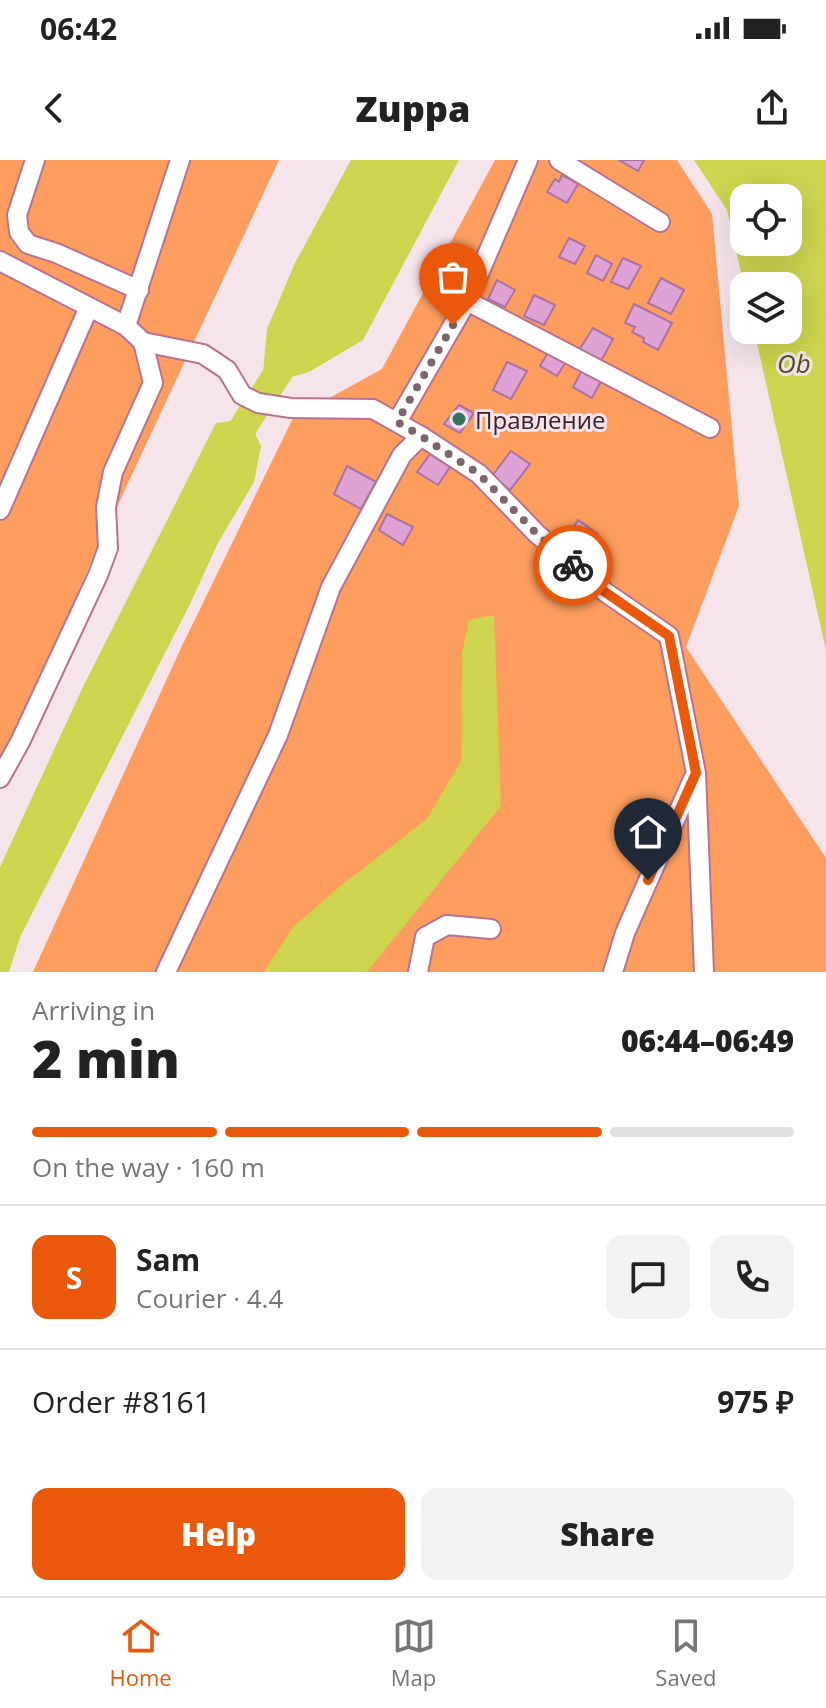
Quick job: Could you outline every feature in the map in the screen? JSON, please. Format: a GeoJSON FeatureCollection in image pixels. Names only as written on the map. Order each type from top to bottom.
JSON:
{"type":"FeatureCollection","features":[{"type":"Feature","properties":{"kind":"street"},"geometry":{"type":"LineString","coordinates":[[35,160],[17,215],[19,232],[28,244],[56,253],[139,290]]}},
{"type":"Feature","properties":{"kind":"street"},"geometry":{"type":"LineString","coordinates":[[126,326],[180,160]]}},
{"type":"Feature","properties":{"kind":"street"},"geometry":{"type":"LineString","coordinates":[[397,422],[467,301],[528,160]]}},
{"type":"Feature","properties":{"kind":"street"},"geometry":{"type":"LineString","coordinates":[[559,160],[660,222]]}},
{"type":"Feature","properties":{"kind":"street"},"geometry":{"type":"LineString","coordinates":[[0,261],[126,326],[143,342],[203,354],[227,370],[242,395],[258,403],[291,408],[373,409],[397,422],[479,474],[537,534],[605,592],[669,636],[696,773],[704,972]]}},
{"type":"Feature","properties":{"kind":"street"},"geometry":{"type":"LineString","coordinates":[[467,301],[710,428]]}},
{"type":"Feature","properties":{"kind":"street"},"geometry":{"type":"LineString","coordinates":[[0,510],[89,307]]}},
{"type":"Feature","properties":{"kind":"street"},"geometry":{"type":"LineString","coordinates":[[0,778],[20,742],[108,548],[106,507],[113,472],[153,383],[143,342]]}},
{"type":"Feature","properties":{"kind":"street"},"geometry":{"type":"LineString","coordinates":[[166,972],[278,735],[331,587],[402,455],[421,436]]}},
{"type":"Feature","properties":{"kind":"street"},"geometry":{"type":"LineString","coordinates":[[613,972],[625,933],[696,773]]}},
{"type":"Feature","properties":{"kind":"street"},"geometry":{"type":"LineString","coordinates":[[418,972],[425,937],[447,925],[491,929]]}},
{"type":"Feature","properties":{"kind":"shaded area"},"geometry":{"type":"Polygon","coordinates":[[[0,160],[279,160],[92,560],[0,771],[0,160]]]}},
{"type":"Feature","properties":{"kind":"shaded area"},"geometry":{"type":"Polygon","coordinates":[[[495,160],[677,160],[712,214],[739,506],[686,647],[826,858],[826,972],[33,972],[181,648],[293,418],[382,369],[495,160]]]}},
{"type":"Feature","properties":{"kind":"water"},"geometry":{"type":"Polygon","coordinates":[[[351,160],[459,160],[363,340],[309,372],[262,385],[267,329],[295,263],[351,160]]]}},
{"type":"Feature","properties":{"kind":"water","name":"Ob"},"geometry":{"type":"Polygon","coordinates":[[[694,160],[826,160],[826,650],[757,344],[802,344],[802,272],[741,272],[737,256],[802,256],[802,184],[730,184],[730,223],[727,210],[694,160]]]}},
{"type":"Feature","properties":{"kind":"water"},"geometry":{"type":"Polygon","coordinates":[[[248,419],[261,446],[254,482],[218,543],[20,937],[9,972],[0,972],[0,867],[82,689],[216,423],[248,419]]]}},
{"type":"Feature","properties":{"kind":"water"},"geometry":{"type":"Polygon","coordinates":[[[494,615],[501,806],[367,972],[264,972],[294,926],[427,819],[461,761],[462,654],[469,620],[494,615]]]}},
{"type":"Feature","properties":{"kind":"building"},"geometry":{"type":"Polygon","coordinates":[[[619,160],[644,160],[638,171],[619,160]]]}},
{"type":"Feature","properties":{"kind":"building"},"geometry":{"type":"Polygon","coordinates":[[[562,175],[578,184],[567,203],[547,192],[555,179],[559,182],[562,175]]]}},
{"type":"Feature","properties":{"kind":"building"},"geometry":{"type":"Polygon","coordinates":[[[569,238],[585,246],[575,264],[559,257],[569,238]]]}},
{"type":"Feature","properties":{"kind":"building"},"geometry":{"type":"Polygon","coordinates":[[[596,255],[612,264],[603,281],[587,273],[596,255]]]}},
{"type":"Feature","properties":{"kind":"building"},"geometry":{"type":"Polygon","coordinates":[[[623,258],[641,266],[628,289],[611,282],[623,258]]]}},
{"type":"Feature","properties":{"kind":"building"},"geometry":{"type":"Polygon","coordinates":[[[661,278],[684,290],[671,314],[648,303],[661,278]]]}},
{"type":"Feature","properties":{"kind":"building"},"geometry":{"type":"Polygon","coordinates":[[[497,280],[515,290],[505,307],[488,299],[497,280]]]}},
{"type":"Feature","properties":{"kind":"building"},"geometry":{"type":"Polygon","coordinates":[[[534,295],[555,305],[544,325],[524,316],[534,295]]]}},
{"type":"Feature","properties":{"kind":"building"},"geometry":{"type":"Polygon","coordinates":[[[634,304],[672,323],[658,350],[643,342],[644,338],[632,332],[635,327],[625,323],[634,304]]]}},
{"type":"Feature","properties":{"kind":"building"},"geometry":{"type":"Polygon","coordinates":[[[593,328],[613,339],[601,361],[579,350],[593,328]]]}},
{"type":"Feature","properties":{"kind":"building"},"geometry":{"type":"Polygon","coordinates":[[[550,349],[567,360],[557,376],[540,366],[550,349]]]}},
{"type":"Feature","properties":{"kind":"building"},"geometry":{"type":"Polygon","coordinates":[[[507,362],[527,371],[511,399],[493,390],[507,362]]]}},
{"type":"Feature","properties":{"kind":"building"},"geometry":{"type":"Polygon","coordinates":[[[582,370],[601,381],[592,398],[573,387],[582,370]]]}},
{"type":"Feature","properties":{"kind":"building","name":"Правление"},"geometry":{"type":"Polygon","coordinates":[[[459,405],[474,413],[460,433],[444,424],[459,405]]]}},
{"type":"Feature","properties":{"kind":"building"},"geometry":{"type":"Polygon","coordinates":[[[511,451],[530,464],[510,490],[492,476],[511,451]]]}},
{"type":"Feature","properties":{"kind":"building"},"geometry":{"type":"Polygon","coordinates":[[[430,454],[450,467],[438,485],[417,472],[430,454]]]}},
{"type":"Feature","properties":{"kind":"building"},"geometry":{"type":"Polygon","coordinates":[[[347,466],[376,482],[361,509],[334,494],[347,466]]]}},
{"type":"Feature","properties":{"kind":"building"},"geometry":{"type":"Polygon","coordinates":[[[387,514],[413,527],[403,545],[379,530],[387,514]]]}},
{"type":"Feature","properties":{"kind":"building"},"geometry":{"type":"Polygon","coordinates":[[[578,520],[598,534],[583,556],[564,542],[578,520]]]}},
{"type":"Feature","properties":{"kind":"building"},"geometry":{"type":"Polygon","coordinates":[[[566,574],[584,587],[572,604],[554,591],[566,574]]]}},
{"type":"Feature","properties":{"kind":"waterway"},"geometry":{"type":"LineString","coordinates":[[230,451],[293,350]]}},
{"type":"Feature","properties":{"kind":"way so far"},"geometry":{"type":"LineString","coordinates":[[453,325],[397,422],[479,474],[537,534],[573,565]]}},
{"type":"Feature","properties":{"kind":"place","name":"Правление"},"geometry":{"type":"Point","coordinates":[459,419]}},
{"type":"Feature","properties":{"kind":"route"},"geometry":{"type":"LineString","coordinates":[[573,565],[605,592],[669,636],[696,773],[648,880]]}}]}
